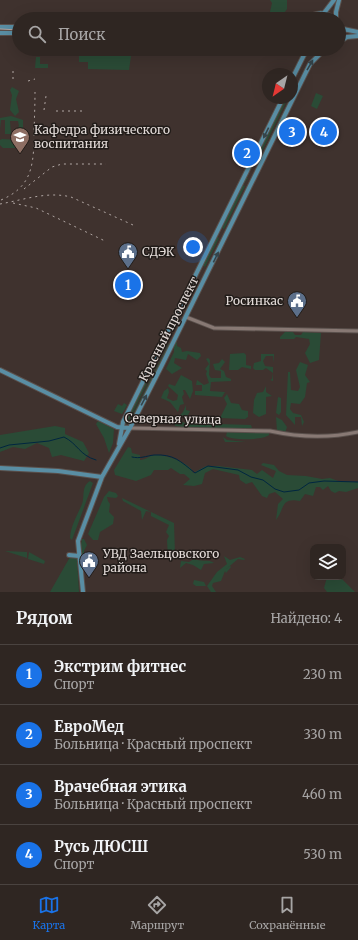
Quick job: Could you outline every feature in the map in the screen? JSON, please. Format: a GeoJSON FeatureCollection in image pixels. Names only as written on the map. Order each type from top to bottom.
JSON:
{"type":"FeatureCollection","features":[{"type":"Feature","properties":{"kind":"main road"},"geometry":{"type":"LineString","coordinates":[[325,12],[334,0]]}},
{"type":"Feature","properties":{"kind":"main road"},"geometry":{"type":"LineString","coordinates":[[336,12],[339,0]]}},
{"type":"Feature","properties":{"kind":"main road"},"geometry":{"type":"LineString","coordinates":[[0,27],[12,27]]}},
{"type":"Feature","properties":{"kind":"main road"},"geometry":{"type":"LineString","coordinates":[[346,30],[358,32]]}},
{"type":"Feature","properties":{"kind":"main road"},"geometry":{"type":"LineString","coordinates":[[0,33],[12,33]]}},
{"type":"Feature","properties":{"kind":"main road"},"geometry":{"type":"LineString","coordinates":[[346,38],[358,36]]}},
{"type":"Feature","properties":{"kind":"main road"},"geometry":{"type":"LineString","coordinates":[[298,68],[304,56]]}},
{"type":"Feature","properties":{"kind":"main road","name":"Красный проспект"},"geometry":{"type":"LineString","coordinates":[[79,556],[78,541],[102,477],[118,446],[130,428],[208,274],[312,61],[318,56]]}},
{"type":"Feature","properties":{"kind":"main road","name":"Красный проспект"},"geometry":{"type":"LineString","coordinates":[[118,446],[121,428],[280,104]]}},
{"type":"Feature","properties":{"kind":"main road"},"geometry":{"type":"LineString","coordinates":[[256,155],[256,157],[263,161]]}},
{"type":"Feature","properties":{"kind":"main road"},"geometry":{"type":"LineString","coordinates":[[245,176],[251,175],[254,180]]}},
{"type":"Feature","properties":{"kind":"main road"},"geometry":{"type":"LineString","coordinates":[[218,232],[227,236]]}},
{"type":"Feature","properties":{"kind":"main road"},"geometry":{"type":"LineString","coordinates":[[199,269],[208,274]]}},
{"type":"Feature","properties":{"kind":"main road"},"geometry":{"type":"LineString","coordinates":[[177,313],[186,317]]}},
{"type":"Feature","properties":{"kind":"main road"},"geometry":{"type":"LineString","coordinates":[[165,338],[173,342]]}},
{"type":"Feature","properties":{"kind":"main road","name":"Северная улица"},"geometry":{"type":"LineString","coordinates":[[0,370],[121,428],[130,428]]}},
{"type":"Feature","properties":{"kind":"main road"},"geometry":{"type":"LineString","coordinates":[[0,468],[58,471],[102,477]]}},
{"type":"Feature","properties":{"kind":"main road"},"geometry":{"type":"LineString","coordinates":[[69,555],[79,556],[83,592]]}},
{"type":"Feature","properties":{"kind":"street"},"geometry":{"type":"LineString","coordinates":[[186,317],[212,328],[358,331]]}},
{"type":"Feature","properties":{"kind":"street","name":"Северная улица"},"geometry":{"type":"LineString","coordinates":[[130,428],[270,431],[284,434],[329,436],[358,432]]}},
{"type":"Feature","properties":{"kind":"green space"},"geometry":{"type":"Polygon","coordinates":[[[270,0],[287,0],[287,9],[285,12],[270,12],[272,3],[270,0]]]}},
{"type":"Feature","properties":{"kind":"green space"},"geometry":{"type":"Polygon","coordinates":[[[79,56],[131,56],[129,70],[88,69],[88,62],[79,62],[79,56]]]}},
{"type":"Feature","properties":{"kind":"green space"},"geometry":{"type":"Polygon","coordinates":[[[36,57],[40,57],[40,64],[48,64],[48,68],[35,68],[36,57]]]}},
{"type":"Feature","properties":{"kind":"green space"},"geometry":{"type":"Polygon","coordinates":[[[12,87],[19,91],[16,99],[19,112],[15,116],[10,110],[12,95],[10,90],[12,87]]]}},
{"type":"Feature","properties":{"kind":"green space"},"geometry":{"type":"Polygon","coordinates":[[[316,93],[323,96],[317,109],[311,106],[316,93]]]}},
{"type":"Feature","properties":{"kind":"green space"},"geometry":{"type":"Polygon","coordinates":[[[283,104],[285,104],[260,155],[258,154],[283,104]]]}},
{"type":"Feature","properties":{"kind":"green space"},"geometry":{"type":"Polygon","coordinates":[[[287,104],[289,104],[264,156],[262,155],[287,104]]]}},
{"type":"Feature","properties":{"kind":"green space"},"geometry":{"type":"Polygon","coordinates":[[[11,116],[23,120],[23,133],[21,135],[17,129],[19,126],[18,121],[10,121],[11,134],[5,134],[5,120],[1,120],[0,129],[0,118],[11,116]]]}},
{"type":"Feature","properties":{"kind":"green space"},"geometry":{"type":"Polygon","coordinates":[[[0,140],[22,140],[23,148],[3,148],[0,145],[0,140]]]}},
{"type":"Feature","properties":{"kind":"green space"},"geometry":{"type":"Polygon","coordinates":[[[246,177],[248,178],[243,185],[245,186],[224,229],[222,228],[246,177]]]}},
{"type":"Feature","properties":{"kind":"green space"},"geometry":{"type":"Polygon","coordinates":[[[217,237],[219,238],[205,267],[203,265],[217,237]]]}},
{"type":"Feature","properties":{"kind":"green space"},"geometry":{"type":"Polygon","coordinates":[[[285,332],[293,332],[295,335],[301,335],[303,332],[321,333],[319,360],[310,363],[305,353],[310,344],[309,339],[296,337],[294,339],[280,339],[285,332]]]}},
{"type":"Feature","properties":{"kind":"green space"},"geometry":{"type":"Polygon","coordinates":[[[165,341],[167,342],[127,424],[125,423],[165,341]]]}},
{"type":"Feature","properties":{"kind":"green space"},"geometry":{"type":"Polygon","coordinates":[[[177,341],[177,346],[181,348],[182,352],[187,351],[200,353],[201,356],[197,360],[188,354],[186,360],[175,358],[174,363],[182,368],[172,374],[166,369],[174,352],[174,346],[177,341]]]}},
{"type":"Feature","properties":{"kind":"green space"},"geometry":{"type":"Polygon","coordinates":[[[169,343],[171,344],[130,425],[128,424],[169,343]]]}},
{"type":"Feature","properties":{"kind":"green space"},"geometry":{"type":"Polygon","coordinates":[[[244,353],[246,355],[246,365],[251,366],[251,369],[242,367],[238,370],[229,370],[230,354],[244,353]]]}},
{"type":"Feature","properties":{"kind":"green space"},"geometry":{"type":"Polygon","coordinates":[[[261,354],[274,354],[274,363],[273,356],[266,356],[263,361],[265,366],[273,367],[273,373],[266,368],[263,370],[255,370],[253,368],[254,363],[261,361],[261,354]]]}},
{"type":"Feature","properties":{"kind":"green space"},"geometry":{"type":"Polygon","coordinates":[[[208,358],[210,360],[209,375],[211,378],[221,378],[221,371],[215,370],[213,364],[219,363],[222,359],[225,362],[220,369],[224,371],[226,377],[231,379],[231,381],[211,382],[210,391],[225,392],[222,397],[195,395],[195,391],[202,391],[202,385],[196,385],[197,380],[204,385],[209,383],[206,374],[207,371],[205,369],[209,364],[206,359],[208,358]]]}},
{"type":"Feature","properties":{"kind":"green space"},"geometry":{"type":"Polygon","coordinates":[[[300,362],[308,365],[305,375],[310,382],[307,383],[305,397],[300,404],[291,403],[290,409],[293,413],[301,415],[304,422],[302,426],[301,417],[295,417],[295,425],[286,415],[288,372],[290,372],[291,390],[298,391],[300,387],[296,370],[300,362]]]}},
{"type":"Feature","properties":{"kind":"green space"},"geometry":{"type":"Polygon","coordinates":[[[181,375],[192,381],[193,391],[190,399],[185,390],[183,390],[184,394],[182,397],[184,404],[180,405],[178,412],[170,402],[161,398],[164,391],[168,388],[169,392],[167,398],[173,401],[177,400],[178,395],[168,386],[169,384],[175,386],[181,375]]]}},
{"type":"Feature","properties":{"kind":"green space"},"geometry":{"type":"Polygon","coordinates":[[[266,386],[266,392],[272,396],[266,397],[266,414],[259,417],[253,413],[254,400],[257,393],[263,392],[266,386]]]}},
{"type":"Feature","properties":{"kind":"green space"},"geometry":{"type":"Polygon","coordinates":[[[227,394],[231,403],[239,404],[242,410],[248,411],[248,417],[245,419],[220,418],[227,404],[224,398],[227,394]]]}},
{"type":"Feature","properties":{"kind":"green space"},"geometry":{"type":"Polygon","coordinates":[[[278,397],[281,398],[281,412],[279,415],[276,413],[278,397]]]}},
{"type":"Feature","properties":{"kind":"green space"},"geometry":{"type":"Polygon","coordinates":[[[124,403],[127,405],[122,414],[114,411],[118,404],[122,406],[124,403]]]}},
{"type":"Feature","properties":{"kind":"green space"},"geometry":{"type":"Polygon","coordinates":[[[186,405],[186,410],[190,411],[187,417],[180,415],[186,405]]]}},
{"type":"Feature","properties":{"kind":"green space"},"geometry":{"type":"Polygon","coordinates":[[[180,416],[178,420],[185,423],[251,425],[252,428],[190,428],[175,426],[174,422],[180,416]]]}},
{"type":"Feature","properties":{"kind":"green space"},"geometry":{"type":"Polygon","coordinates":[[[276,417],[282,420],[287,427],[285,433],[277,431],[276,417]]]}},
{"type":"Feature","properties":{"kind":"green space"},"geometry":{"type":"Polygon","coordinates":[[[98,421],[114,429],[113,443],[109,453],[104,438],[96,424],[98,421]]]}},
{"type":"Feature","properties":{"kind":"green space"},"geometry":{"type":"Polygon","coordinates":[[[55,426],[65,428],[65,434],[83,442],[89,453],[84,461],[61,455],[52,457],[49,448],[37,443],[25,449],[13,447],[0,452],[0,435],[55,426]]]}},
{"type":"Feature","properties":{"kind":"green space"},"geometry":{"type":"Polygon","coordinates":[[[227,432],[269,433],[269,435],[255,439],[235,439],[226,436],[227,432]]]}},
{"type":"Feature","properties":{"kind":"green space"},"geometry":{"type":"Polygon","coordinates":[[[223,437],[227,440],[246,442],[225,442],[223,437]]]}},
{"type":"Feature","properties":{"kind":"green space"},"geometry":{"type":"Polygon","coordinates":[[[128,447],[131,448],[132,453],[140,455],[140,460],[153,455],[165,456],[188,466],[193,473],[206,466],[218,466],[252,470],[257,474],[262,470],[273,478],[276,471],[261,465],[263,463],[274,465],[279,471],[287,475],[322,479],[330,478],[341,482],[358,482],[358,488],[346,492],[339,491],[335,493],[331,491],[328,486],[323,490],[320,487],[316,487],[313,496],[305,494],[300,501],[294,500],[286,502],[276,520],[278,504],[283,499],[275,492],[269,494],[267,498],[262,496],[252,482],[246,484],[240,480],[239,475],[213,469],[205,473],[202,484],[194,486],[183,485],[190,479],[184,474],[180,474],[171,468],[168,470],[154,470],[151,475],[136,481],[115,475],[114,470],[128,447]]]}},
{"type":"Feature","properties":{"kind":"green space"},"geometry":{"type":"Polygon","coordinates":[[[90,481],[93,483],[72,540],[70,538],[74,521],[83,501],[85,486],[90,481]]]}},
{"type":"Feature","properties":{"kind":"green space"},"geometry":{"type":"Polygon","coordinates":[[[109,491],[116,493],[118,496],[116,498],[107,497],[110,504],[109,512],[114,517],[113,524],[100,532],[98,540],[93,540],[88,534],[104,497],[109,491]]]}},
{"type":"Feature","properties":{"kind":"green space"},"geometry":{"type":"Polygon","coordinates":[[[122,498],[174,523],[175,554],[172,558],[154,558],[168,557],[167,540],[169,536],[166,532],[169,525],[151,516],[151,512],[146,511],[142,520],[141,511],[123,501],[122,498]]]}},
{"type":"Feature","properties":{"kind":"green space"},"geometry":{"type":"Polygon","coordinates":[[[82,539],[84,539],[87,545],[84,551],[84,561],[82,561],[82,539]]]}},
{"type":"Feature","properties":{"kind":"green space"},"geometry":{"type":"Polygon","coordinates":[[[5,551],[27,552],[27,558],[5,551]]]}},
{"type":"Feature","properties":{"kind":"green space"},"geometry":{"type":"Polygon","coordinates":[[[29,552],[45,561],[44,564],[28,559],[29,552]]]}},
{"type":"Feature","properties":{"kind":"green space"},"geometry":{"type":"Polygon","coordinates":[[[224,556],[230,560],[240,557],[245,559],[238,559],[225,570],[230,566],[231,567],[226,573],[225,571],[221,581],[213,583],[212,586],[216,592],[211,592],[207,586],[217,572],[227,564],[224,556]]]}},
{"type":"Feature","properties":{"kind":"green space"},"geometry":{"type":"Polygon","coordinates":[[[70,557],[77,559],[79,592],[50,592],[70,557]]]}},
{"type":"Feature","properties":{"kind":"green space"},"geometry":{"type":"Polygon","coordinates":[[[194,559],[214,563],[204,564],[201,570],[186,563],[180,568],[181,561],[189,562],[194,559]]]}},
{"type":"Feature","properties":{"kind":"green space"},"geometry":{"type":"Polygon","coordinates":[[[194,580],[204,582],[206,586],[196,586],[193,584],[194,580]]]}},
{"type":"Feature","properties":{"kind":"green space"},"geometry":{"type":"Polygon","coordinates":[[[326,580],[343,580],[355,592],[327,592],[324,588],[326,580]]]}},
{"type":"Feature","properties":{"kind":"waterway"},"geometry":{"type":"LineString","coordinates":[[0,448],[9,445],[49,441],[64,437],[90,458],[96,460]]}},
{"type":"Feature","properties":{"kind":"waterway"},"geometry":{"type":"LineString","coordinates":[[132,457],[140,458],[154,455],[172,457],[195,473],[208,466],[238,470],[251,477],[263,480],[275,489],[284,492],[299,490],[309,483],[324,481],[358,482]]}},
{"type":"Feature","properties":{"kind":"tram line"},"geometry":{"type":"LineString","coordinates":[[0,29],[12,30]]}},
{"type":"Feature","properties":{"kind":"railway"},"geometry":{"type":"LineString","coordinates":[[13,71],[13,79]]}},
{"type":"Feature","properties":{"kind":"railway"},"geometry":{"type":"LineString","coordinates":[[28,81],[35,79]]}},
{"type":"Feature","properties":{"kind":"railway"},"geometry":{"type":"LineString","coordinates":[[1,200],[18,190],[28,177],[31,169],[35,92]]}},
{"type":"Feature","properties":{"kind":"railway"},"geometry":{"type":"LineString","coordinates":[[44,110],[46,96]]}},
{"type":"Feature","properties":{"kind":"railway"},"geometry":{"type":"LineString","coordinates":[[56,111],[86,111]]}},
{"type":"Feature","properties":{"kind":"railway"},"geometry":{"type":"LineString","coordinates":[[24,189],[52,167],[62,164],[106,164]]}},
{"type":"Feature","properties":{"kind":"railway"},"geometry":{"type":"LineString","coordinates":[[0,204],[35,197],[62,195],[71,197],[133,225]]}},
{"type":"Feature","properties":{"kind":"railway"},"geometry":{"type":"LineString","coordinates":[[13,203],[36,208],[105,241]]}},
{"type":"Feature","properties":{"kind":"place","name":"Врачебная этика"},"geometry":{"type":"Point","coordinates":[292,132]}},
{"type":"Feature","properties":{"kind":"place","name":"Русь ДЮСШ"},"geometry":{"type":"Point","coordinates":[324,132]}},
{"type":"Feature","properties":{"kind":"place","name":"ЕвроМед"},"geometry":{"type":"Point","coordinates":[247,153]}},
{"type":"Feature","properties":{"kind":"place","name":"Кафедра физического воспитания"},"geometry":{"type":"Point","coordinates":[20,154]}},
{"type":"Feature","properties":{"kind":"place","name":"СДЭК"},"geometry":{"type":"Point","coordinates":[128,269]}},
{"type":"Feature","properties":{"kind":"place","name":"Экстрим фитнес"},"geometry":{"type":"Point","coordinates":[128,285]}},
{"type":"Feature","properties":{"kind":"place","name":"Росинкас"},"geometry":{"type":"Point","coordinates":[297,318]}},
{"type":"Feature","properties":{"kind":"place","name":"УВД Заельцовского района"},"geometry":{"type":"Point","coordinates":[89,578]}}]}
